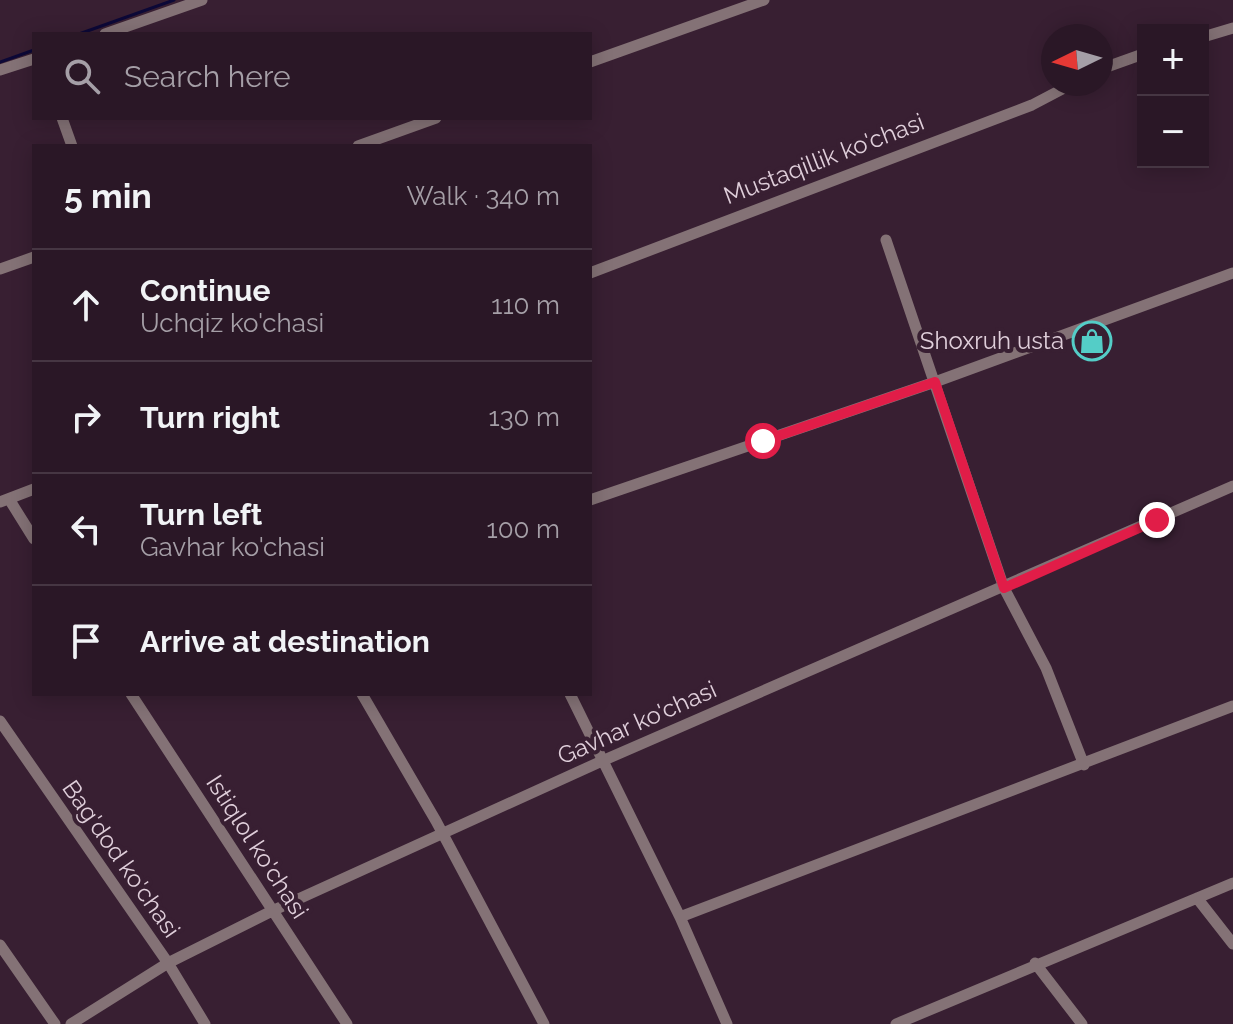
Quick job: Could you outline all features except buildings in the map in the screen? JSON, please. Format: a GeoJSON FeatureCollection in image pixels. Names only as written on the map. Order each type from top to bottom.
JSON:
{"type":"FeatureCollection","features":[{"type":"Feature","properties":{"kind":"street"},"geometry":{"type":"LineString","coordinates":[[111,32],[202,0]]}},
{"type":"Feature","properties":{"kind":"street"},"geometry":{"type":"LineString","coordinates":[[592,61],[764,0]]}},
{"type":"Feature","properties":{"kind":"street"},"geometry":{"type":"LineString","coordinates":[[1209,35],[1233,28]]}},
{"type":"Feature","properties":{"kind":"street"},"geometry":{"type":"LineString","coordinates":[[1113,65],[1137,56]]}},
{"type":"Feature","properties":{"kind":"street"},"geometry":{"type":"LineString","coordinates":[[0,70],[32,60]]}},
{"type":"Feature","properties":{"kind":"street","name":"Mustaqillik ko'chasi"},"geometry":{"type":"LineString","coordinates":[[592,272],[1049,96]]}},
{"type":"Feature","properties":{"kind":"street"},"geometry":{"type":"LineString","coordinates":[[63,120],[71,144]]}},
{"type":"Feature","properties":{"kind":"street"},"geometry":{"type":"LineString","coordinates":[[364,144],[430,120]]}},
{"type":"Feature","properties":{"kind":"street"},"geometry":{"type":"LineString","coordinates":[[886,240],[1004,588],[1046,668],[1084,765]]}},
{"type":"Feature","properties":{"kind":"street"},"geometry":{"type":"LineString","coordinates":[[0,269],[32,258]]}},
{"type":"Feature","properties":{"kind":"street"},"geometry":{"type":"LineString","coordinates":[[592,499],[935,382],[1233,273]]}},
{"type":"Feature","properties":{"kind":"street","name":"Gavhar ko'chasi"},"geometry":{"type":"LineString","coordinates":[[71,1024],[168,963],[272,911],[602,761],[1233,486]]}},
{"type":"Feature","properties":{"kind":"street"},"geometry":{"type":"LineString","coordinates":[[32,490],[5,500],[32,536]]}},
{"type":"Feature","properties":{"kind":"street","name":"Istiqlol ko'chasi"},"geometry":{"type":"LineString","coordinates":[[132,696],[347,1024]]}},
{"type":"Feature","properties":{"kind":"street"},"geometry":{"type":"LineString","coordinates":[[363,696],[444,834],[544,1024]]}},
{"type":"Feature","properties":{"kind":"street"},"geometry":{"type":"LineString","coordinates":[[571,696],[680,917],[727,1024]]}},
{"type":"Feature","properties":{"kind":"street"},"geometry":{"type":"LineString","coordinates":[[680,917],[1233,706]]}},
{"type":"Feature","properties":{"kind":"street","name":"Bag'dod ko'chasi"},"geometry":{"type":"LineString","coordinates":[[0,721],[168,963],[205,1024]]}},
{"type":"Feature","properties":{"kind":"street"},"geometry":{"type":"LineString","coordinates":[[896,1024],[1035,963],[1233,883]]}},
{"type":"Feature","properties":{"kind":"street"},"geometry":{"type":"LineString","coordinates":[[1197,898],[1233,944]]}},
{"type":"Feature","properties":{"kind":"street"},"geometry":{"type":"LineString","coordinates":[[0,945],[55,1024]]}},
{"type":"Feature","properties":{"kind":"street"},"geometry":{"type":"LineString","coordinates":[[1035,963],[1082,1024]]}},
{"type":"Feature","properties":{"kind":"waterway"},"geometry":{"type":"LineString","coordinates":[[85,32],[174,0]]}},
{"type":"Feature","properties":{"kind":"waterway"},"geometry":{"type":"LineString","coordinates":[[0,62],[32,51]]}},
{"type":"Feature","properties":{"kind":"place","name":"Shoxruh usta"},"geometry":{"type":"Point","coordinates":[1092,341]}},
{"type":"Feature","properties":{"kind":"route"},"geometry":{"type":"LineString","coordinates":[[763,441],[935,382],[1004,588],[1157,520]]}}]}
